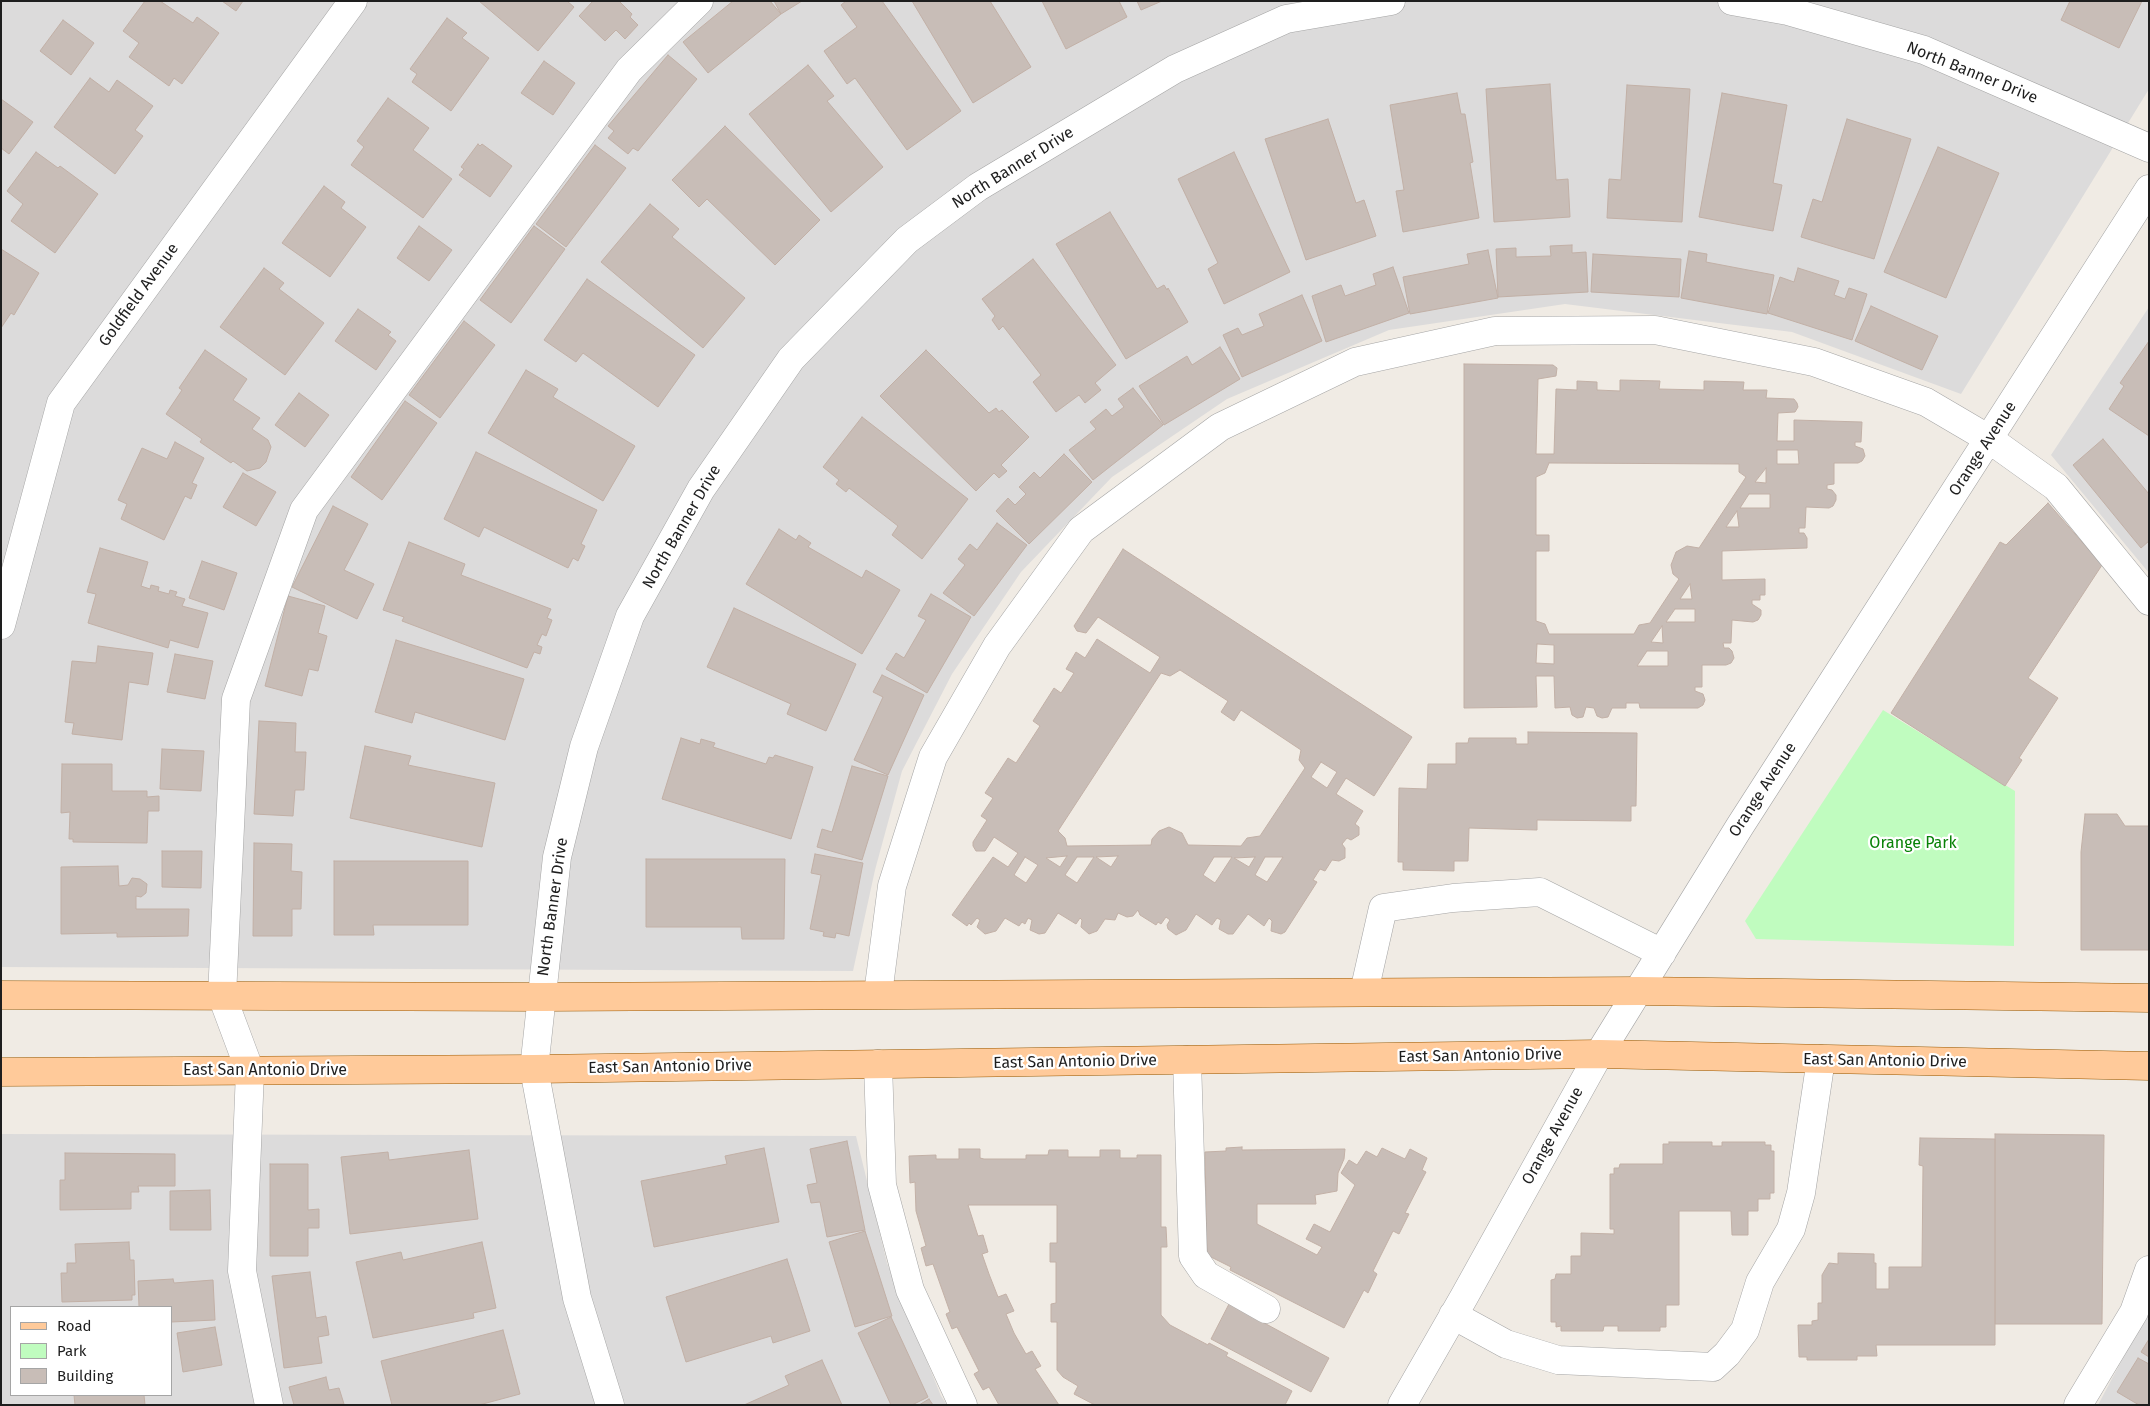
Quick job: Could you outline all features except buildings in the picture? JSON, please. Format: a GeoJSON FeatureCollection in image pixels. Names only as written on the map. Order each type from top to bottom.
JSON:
{"type":"FeatureCollection","features":[{"type":"Feature","properties":{"kind":"main road"},"geometry":{"type":"LineString","coordinates":[[1,995],[542,997],[1639,990],[2149,998]]}},
{"type":"Feature","properties":{"kind":"main road","name":"East San Antonio Drive"},"geometry":{"type":"LineString","coordinates":[[1,1072],[534,1069],[1598,1054],[2149,1066]]}},
{"type":"Feature","properties":{"kind":"street","name":"Goldfield Avenue"},"geometry":{"type":"LineString","coordinates":[[1,625],[61,403],[353,1]]}},
{"type":"Feature","properties":{"kind":"street"},"geometry":{"type":"LineString","coordinates":[[269,1405],[242,1271],[250,1070],[222,996],[236,699],[304,510],[629,70],[699,1]]}},
{"type":"Feature","properties":{"kind":"street","name":"North Banner Drive"},"geometry":{"type":"LineString","coordinates":[[610,1405],[577,1298],[534,1069],[557,857],[584,747],[630,616],[701,489],[791,359],[907,240],[978,187],[1175,69],[1283,10],[1391,1]]}},
{"type":"Feature","properties":{"kind":"street","name":"North Banner Drive"},"geometry":{"type":"LineString","coordinates":[[1732,1],[1788,11],[1924,50],[2149,148]]}},
{"type":"Feature","properties":{"kind":"street","name":"Orange Avenue"},"geometry":{"type":"LineString","coordinates":[[1402,1405],[1598,1054],[1740,826],[2149,189]]}},
{"type":"Feature","properties":{"kind":"street"},"geometry":{"type":"LineString","coordinates":[[878,994],[892,886],[933,757],[997,646],[1081,530],[1220,427],[1355,362],[1495,331],[1655,330],[1814,362],[1926,402],[1989,439],[2056,488],[2149,600]]}},
{"type":"Feature","properties":{"kind":"street"},"geometry":{"type":"LineString","coordinates":[[1364,992],[1383,908],[1453,898],[1540,892],[1662,954]]}},
{"type":"Feature","properties":{"kind":"street"},"geometry":{"type":"LineString","coordinates":[[1453,1315],[1506,1344],[1558,1360],[1713,1367],[1745,1330],[1760,1282],[1791,1229],[1801,1193],[1821,1059]]}},
{"type":"Feature","properties":{"kind":"street"},"geometry":{"type":"LineString","coordinates":[[1187,1060],[1193,1256],[1206,1275],[1266,1309]]}},
{"type":"Feature","properties":{"kind":"street"},"geometry":{"type":"LineString","coordinates":[[878,1064],[882,1185],[910,1290],[962,1405]]}},
{"type":"Feature","properties":{"kind":"street"},"geometry":{"type":"LineString","coordinates":[[2078,1405],[2134,1312],[2149,1270]]}},
{"type":"Feature","properties":{"kind":"shaded area"},"geometry":{"type":"Polygon","coordinates":[[[1,1],[2149,1],[2149,89],[1961,394],[1792,332],[1565,304],[1389,330],[1227,399],[1112,477],[1021,572],[952,674],[902,771],[875,870],[853,971],[1,967],[1,1]]]}},
{"type":"Feature","properties":{"kind":"shaded area"},"geometry":{"type":"Polygon","coordinates":[[[2149,307],[2149,573],[2051,455],[2149,307]]]}},
{"type":"Feature","properties":{"kind":"shaded area"},"geometry":{"type":"Polygon","coordinates":[[[1,1134],[856,1136],[887,1263],[941,1396],[947,1405],[1,1405],[1,1134]]]}},
{"type":"Feature","properties":{"kind":"shaded area"},"geometry":{"type":"Polygon","coordinates":[[[2149,1309],[2149,1405],[2098,1405],[2149,1309]]]}},
{"type":"Feature","properties":{"kind":"green space","name":"Orange Park"},"geometry":{"type":"Polygon","coordinates":[[[1883,710],[2015,791],[2014,946],[1756,939],[1745,921],[1883,710]]]}}]}
